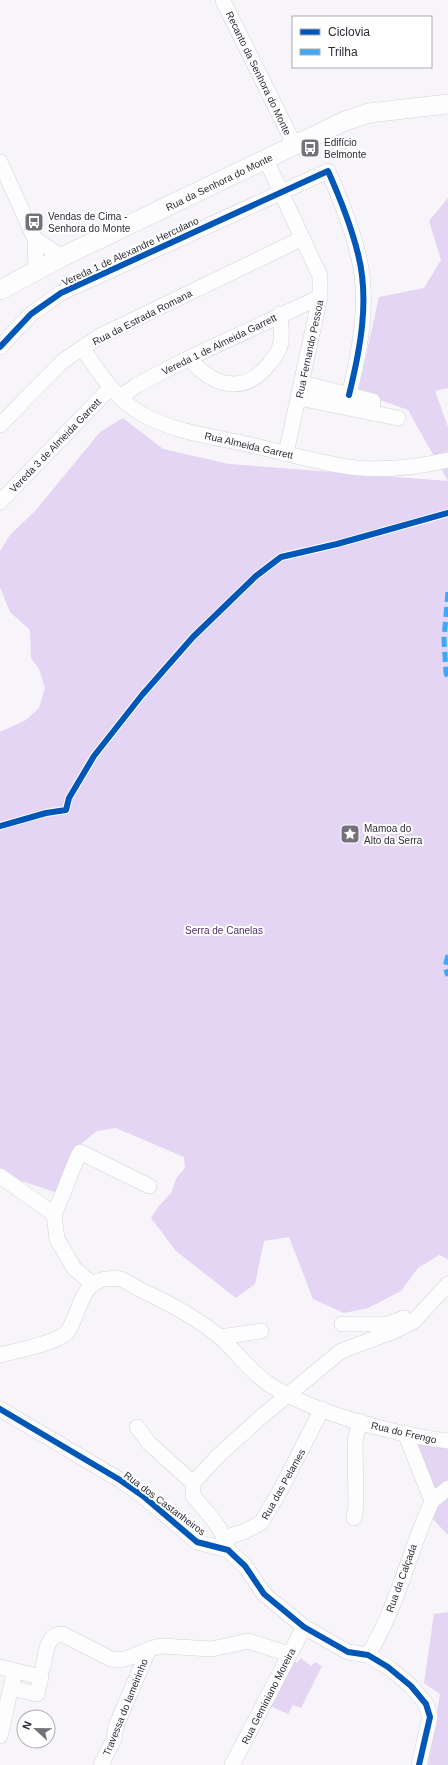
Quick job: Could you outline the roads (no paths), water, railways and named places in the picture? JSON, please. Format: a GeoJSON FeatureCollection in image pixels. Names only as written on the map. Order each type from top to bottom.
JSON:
{"type":"FeatureCollection","features":[{"type":"Feature","properties":{"kind":"main road","name":"Rua da Senhora do Monte"},"geometry":{"type":"LineString","coordinates":[[0,290],[62,257],[345,121],[369,113],[448,104]]}},
{"type":"Feature","properties":{"kind":"street","name":"Recanto da Senhora do Monte"},"geometry":{"type":"LineString","coordinates":[[223,1],[295,146]]}},
{"type":"Feature","properties":{"kind":"street","name":"Rua Fernando Pessoa"},"geometry":{"type":"LineString","coordinates":[[266,160],[320,276],[320,297],[301,391],[286,453]]}},
{"type":"Feature","properties":{"kind":"street"},"geometry":{"type":"LineString","coordinates":[[0,162],[35,238],[36,271]]}},
{"type":"Feature","properties":{"kind":"street","name":"Vereda 1 de Alexandre Herculano"},"geometry":{"type":"LineString","coordinates":[[0,347],[32,314],[61,293],[328,171],[346,214],[359,255],[364,305],[360,349],[349,395]]}},
{"type":"Feature","properties":{"kind":"street"},"geometry":{"type":"LineString","coordinates":[[35,238],[62,257]]}},
{"type":"Feature","properties":{"kind":"street","name":"Rua da Estrada Romana"},"geometry":{"type":"LineString","coordinates":[[0,425],[63,361],[100,336],[303,238]]}},
{"type":"Feature","properties":{"kind":"street","name":"Vereda 1 de Almeida Garrett"},"geometry":{"type":"LineString","coordinates":[[116,393],[137,385],[280,314],[320,297]]}},
{"type":"Feature","properties":{"kind":"street"},"geometry":{"type":"LineString","coordinates":[[189,358],[202,373],[220,382],[236,385],[249,381],[264,371],[274,358],[281,344],[280,314]]}},
{"type":"Feature","properties":{"kind":"street","name":"Rua Almeida Garrett"},"geometry":{"type":"LineString","coordinates":[[82,348],[116,393],[139,413],[178,429],[337,465],[366,468],[424,466],[448,460]]}},
{"type":"Feature","properties":{"kind":"street"},"geometry":{"type":"LineString","coordinates":[[301,391],[349,395],[373,401],[372,413]]}},
{"type":"Feature","properties":{"kind":"street"},"geometry":{"type":"LineString","coordinates":[[301,391],[372,413],[398,418]]}},
{"type":"Feature","properties":{"kind":"street","name":"Vereda 3 de Almeida Garrett"},"geometry":{"type":"LineString","coordinates":[[0,502],[116,393]]}},
{"type":"Feature","properties":{"kind":"street"},"geometry":{"type":"LineString","coordinates":[[0,1355],[54,1339],[67,1331],[81,1300],[92,1284],[74,1268],[58,1239],[54,1214],[61,1200],[71,1169],[80,1152],[149,1186]]}},
{"type":"Feature","properties":{"kind":"street"},"geometry":{"type":"LineString","coordinates":[[0,1176],[54,1214]]}},
{"type":"Feature","properties":{"kind":"street","name":"Rua do Frengo"},"geometry":{"type":"LineString","coordinates":[[92,1284],[105,1280],[120,1279],[189,1315],[220,1337],[247,1365],[270,1385],[290,1394],[302,1402],[360,1421],[425,1438],[448,1441]]}},
{"type":"Feature","properties":{"kind":"street"},"geometry":{"type":"LineString","coordinates":[[226,1544],[208,1514],[193,1496],[193,1483],[218,1456],[255,1422],[341,1351],[392,1332],[414,1321],[448,1284]]}},
{"type":"Feature","properties":{"kind":"street"},"geometry":{"type":"LineString","coordinates":[[342,1324],[388,1324],[402,1319],[417,1308],[429,1306]]}},
{"type":"Feature","properties":{"kind":"street"},"geometry":{"type":"LineString","coordinates":[[220,1337],[261,1331]]}},
{"type":"Feature","properties":{"kind":"street","name":"Rua dos Castanheiros"},"geometry":{"type":"LineString","coordinates":[[0,1409],[126,1484],[143,1496],[198,1542],[226,1544],[245,1566],[264,1594],[304,1627]]}},
{"type":"Feature","properties":{"kind":"street","name":"Rua das Pelames"},"geometry":{"type":"LineString","coordinates":[[226,1544],[243,1532],[261,1523],[280,1491],[322,1409]]}},
{"type":"Feature","properties":{"kind":"street"},"geometry":{"type":"LineString","coordinates":[[354,1518],[356,1504],[355,1441],[360,1421]]}},
{"type":"Feature","properties":{"kind":"street"},"geometry":{"type":"LineString","coordinates":[[138,1427],[149,1443],[193,1483]]}},
{"type":"Feature","properties":{"kind":"street"},"geometry":{"type":"LineString","coordinates":[[405,1433],[432,1501],[448,1488]]}},
{"type":"Feature","properties":{"kind":"street","name":"Rua da Calçada"},"geometry":{"type":"LineString","coordinates":[[368,1655],[382,1630],[397,1593],[417,1535],[432,1501]]}},
{"type":"Feature","properties":{"kind":"street"},"geometry":{"type":"LineString","coordinates":[[304,1627],[348,1652],[368,1655],[388,1667],[411,1686],[426,1704],[430,1717],[419,1765]]}},
{"type":"Feature","properties":{"kind":"street","name":"Rua Geminiano Moreira"},"geometry":{"type":"LineString","coordinates":[[232,1765],[304,1627]]}},
{"type":"Feature","properties":{"kind":"street"},"geometry":{"type":"LineString","coordinates":[[11,1688],[37,1694],[51,1639],[58,1634],[62,1634],[111,1659],[120,1660],[161,1646],[212,1649],[248,1641],[289,1654]]}},
{"type":"Feature","properties":{"kind":"street","name":"Travessa do lameirinho"},"geometry":{"type":"LineString","coordinates":[[101,1765],[114,1739],[116,1726],[149,1649]]}},
{"type":"Feature","properties":{"kind":"street"},"geometry":{"type":"LineString","coordinates":[[0,1668],[15,1671],[42,1672]]}},
{"type":"Feature","properties":{"kind":"street"},"geometry":{"type":"LineString","coordinates":[[0,1736],[15,1671]]}},
{"type":"Feature","properties":{"kind":"place","name":"Edifício Belmonte"},"geometry":{"type":"Point","coordinates":[310,148]}},
{"type":"Feature","properties":{"kind":"place","name":"Vendas de Cima - Senhora do Monte"},"geometry":{"type":"Point","coordinates":[34,222]}},
{"type":"Feature","properties":{"kind":"place","name":"Mamoa do Alto da Serra"},"geometry":{"type":"Point","coordinates":[350,834]}},
{"type":"Feature","properties":{"kind":"park label","name":"Serra de Canelas"},"geometry":{"type":"Point","coordinates":[224,930]}}]}
